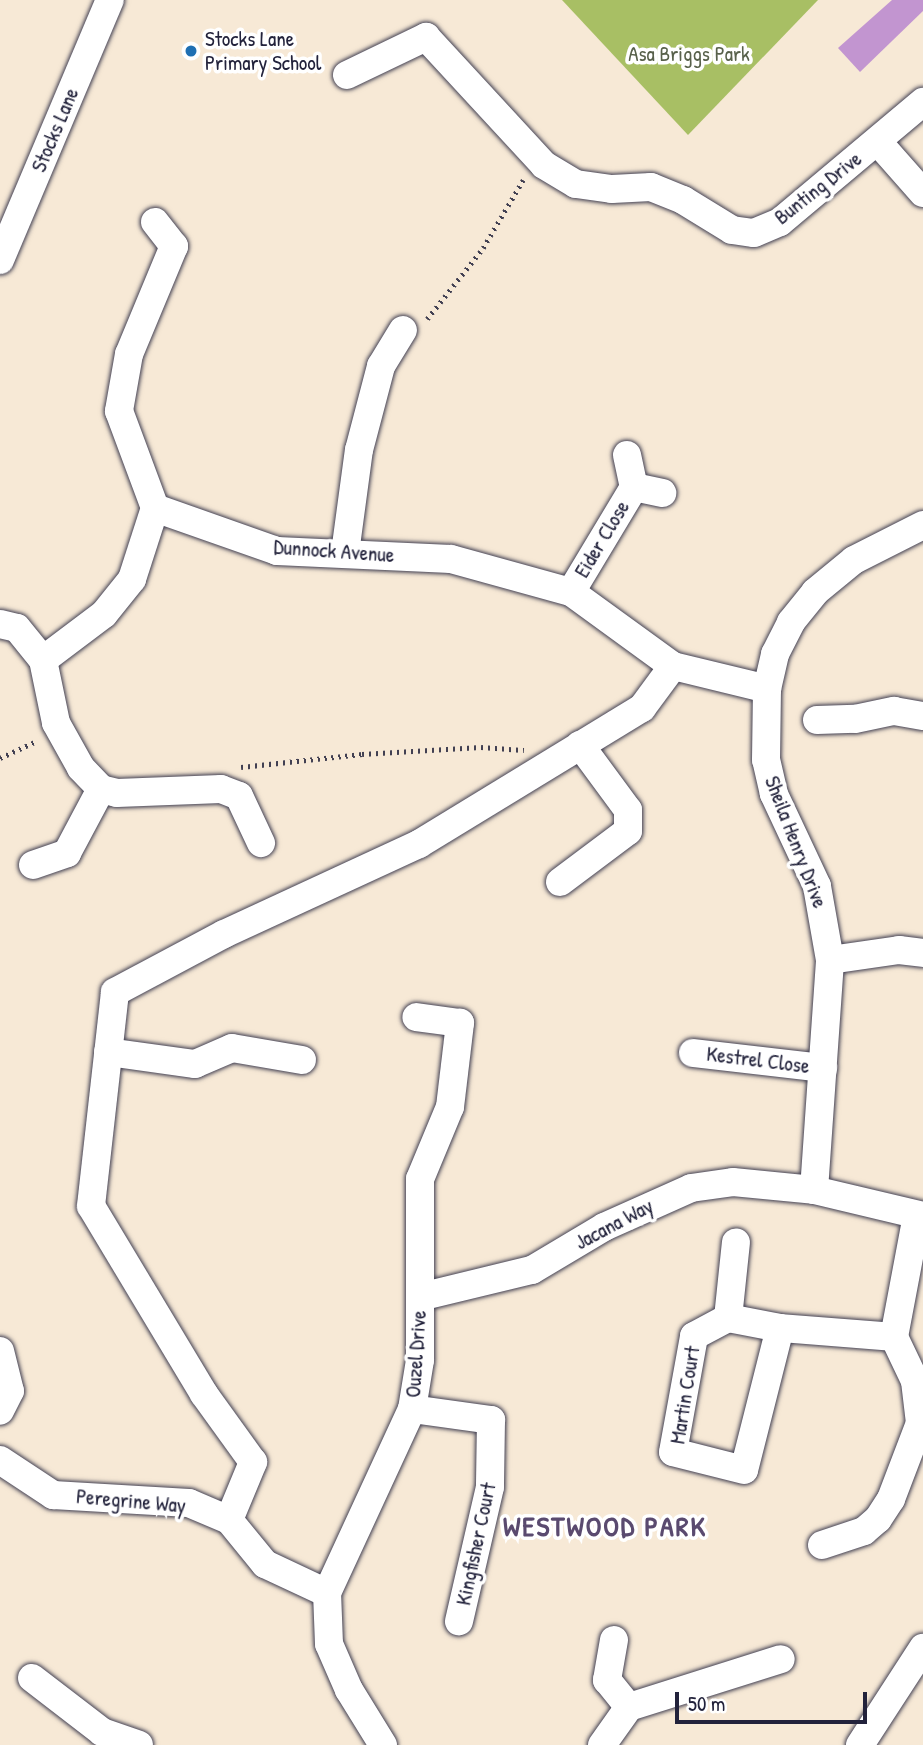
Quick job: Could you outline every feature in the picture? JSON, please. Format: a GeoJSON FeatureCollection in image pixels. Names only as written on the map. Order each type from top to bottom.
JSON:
{"type":"FeatureCollection","features":[{"type":"Feature","properties":{"kind":"street","name":"Stocks Lane"},"geometry":{"type":"LineString","coordinates":[[0,260],[110,0]]}},
{"type":"Feature","properties":{"kind":"street","name":"Bunting Drive"},"geometry":{"type":"LineString","coordinates":[[347,75],[426,37],[538,159],[576,184],[612,189],[651,187],[682,200],[732,230],[754,233],[780,222],[878,142],[923,193]]}},
{"type":"Feature","properties":{"kind":"street"},"geometry":{"type":"LineString","coordinates":[[878,142],[923,102]]}},
{"type":"Feature","properties":{"kind":"street"},"geometry":{"type":"LineString","coordinates":[[44,660],[104,614],[132,579],[155,508],[119,411],[129,354],[185,244],[155,222]]}},
{"type":"Feature","properties":{"kind":"street"},"geometry":{"type":"LineString","coordinates":[[345,553],[359,450],[381,366],[414,325]]}},
{"type":"Feature","properties":{"kind":"street"},"geometry":{"type":"LineString","coordinates":[[627,455],[634,486],[662,493]]}},
{"type":"Feature","properties":{"kind":"street","name":"Eider Close"},"geometry":{"type":"LineString","coordinates":[[570,592],[634,486]]}},
{"type":"Feature","properties":{"kind":"street","name":"Dunnock Avenue"},"geometry":{"type":"LineString","coordinates":[[155,508],[278,551],[451,559],[570,592],[673,666],[767,689]]}},
{"type":"Feature","properties":{"kind":"street","name":"Sheila Henry Drive"},"geometry":{"type":"LineString","coordinates":[[814,1190],[830,960],[817,886],[774,794],[766,760],[767,689],[775,654],[791,622],[815,592],[854,560],[923,526]]}},
{"type":"Feature","properties":{"kind":"street"},"geometry":{"type":"LineString","coordinates":[[8,626],[44,660],[50,703],[60,730],[81,768],[101,789],[164,792],[222,789],[239,796],[261,843]]}},
{"type":"Feature","properties":{"kind":"street"},"geometry":{"type":"LineString","coordinates":[[229,1520],[253,1462],[204,1394],[91,1206],[115,992],[223,934],[419,844],[642,708],[673,666]]}},
{"type":"Feature","properties":{"kind":"street"},"geometry":{"type":"LineString","coordinates":[[809,720],[855,719],[894,711],[923,716]]}},
{"type":"Feature","properties":{"kind":"street"},"geometry":{"type":"LineString","coordinates":[[560,882],[628,831],[628,810],[580,745]]}},
{"type":"Feature","properties":{"kind":"street"},"geometry":{"type":"LineString","coordinates":[[33,865],[62,858],[80,831],[101,789]]}},
{"type":"Feature","properties":{"kind":"street"},"geometry":{"type":"LineString","coordinates":[[830,960],[899,950],[923,953]]}},
{"type":"Feature","properties":{"kind":"street","name":"Ouzel Drive"},"geometry":{"type":"LineString","coordinates":[[383,1745],[349,1690],[330,1644],[327,1594],[412,1409],[420,1360],[420,1178],[450,1107],[460,1023],[416,1017]]}},
{"type":"Feature","properties":{"kind":"street"},"geometry":{"type":"LineString","coordinates":[[108,1052],[195,1064],[232,1048],[302,1060]]}},
{"type":"Feature","properties":{"kind":"street","name":"Kestrel Close"},"geometry":{"type":"LineString","coordinates":[[693,1053],[824,1068]]}},
{"type":"Feature","properties":{"kind":"street","name":"Jacana Way"},"geometry":{"type":"LineString","coordinates":[[420,1297],[532,1270],[604,1227],[691,1188],[733,1182],[814,1190],[920,1216]]}},
{"type":"Feature","properties":{"kind":"street"},"geometry":{"type":"LineString","coordinates":[[822,1545],[864,1531],[891,1499],[920,1423],[915,1381],[894,1337],[920,1216]]}},
{"type":"Feature","properties":{"kind":"street"},"geometry":{"type":"LineString","coordinates":[[736,1242],[728,1318],[780,1328],[894,1337]]}},
{"type":"Feature","properties":{"kind":"street","name":"Martin Court"},"geometry":{"type":"LineString","coordinates":[[728,1318],[694,1336],[673,1452],[744,1470],[780,1328]]}},
{"type":"Feature","properties":{"kind":"street"},"geometry":{"type":"LineString","coordinates":[[0,1351],[10,1391],[0,1411]]}},
{"type":"Feature","properties":{"kind":"street","name":"Kingfisher Court"},"geometry":{"type":"LineString","coordinates":[[412,1409],[491,1420],[490,1487],[459,1621]]}},
{"type":"Feature","properties":{"kind":"street","name":"Peregrine Way"},"geometry":{"type":"LineString","coordinates":[[0,1461],[53,1495],[189,1503],[229,1520],[265,1564],[327,1594]]}},
{"type":"Feature","properties":{"kind":"street"},"geometry":{"type":"LineString","coordinates":[[614,1640],[607,1680],[629,1707]]}},
{"type":"Feature","properties":{"kind":"street"},"geometry":{"type":"LineString","coordinates":[[860,1745],[923,1648]]}},
{"type":"Feature","properties":{"kind":"street"},"geometry":{"type":"LineString","coordinates":[[601,1745],[629,1707],[781,1659]]}},
{"type":"Feature","properties":{"kind":"street"},"geometry":{"type":"LineString","coordinates":[[32,1678],[102,1732],[139,1745]]}},
{"type":"Feature","properties":{"kind":"path"},"geometry":{"type":"LineString","coordinates":[[414,325],[483,248],[538,159]]}},
{"type":"Feature","properties":{"kind":"path"},"geometry":{"type":"LineString","coordinates":[[0,758],[60,730]]}},
{"type":"Feature","properties":{"kind":"path"},"geometry":{"type":"LineString","coordinates":[[236,768],[297,759],[519,747],[549,764]]}},
{"type":"Feature","properties":{"kind":"green space","name":"Asa Briggs Park"},"geometry":{"type":"Polygon","coordinates":[[[562,0],[818,0],[688,135],[562,0]]]}},
{"type":"Feature","properties":{"kind":"building"},"geometry":{"type":"Polygon","coordinates":[[[892,0],[923,0],[923,11],[860,72],[838,48],[892,0]]]}},
{"type":"Feature","properties":{"kind":"place","name":"Stocks Lane Primary School"},"geometry":{"type":"Point","coordinates":[191,51]}},
{"type":"Feature","properties":{"kind":"district","name":"WESTWOOD PARK"},"geometry":{"type":"Point","coordinates":[605,1526]}}]}
